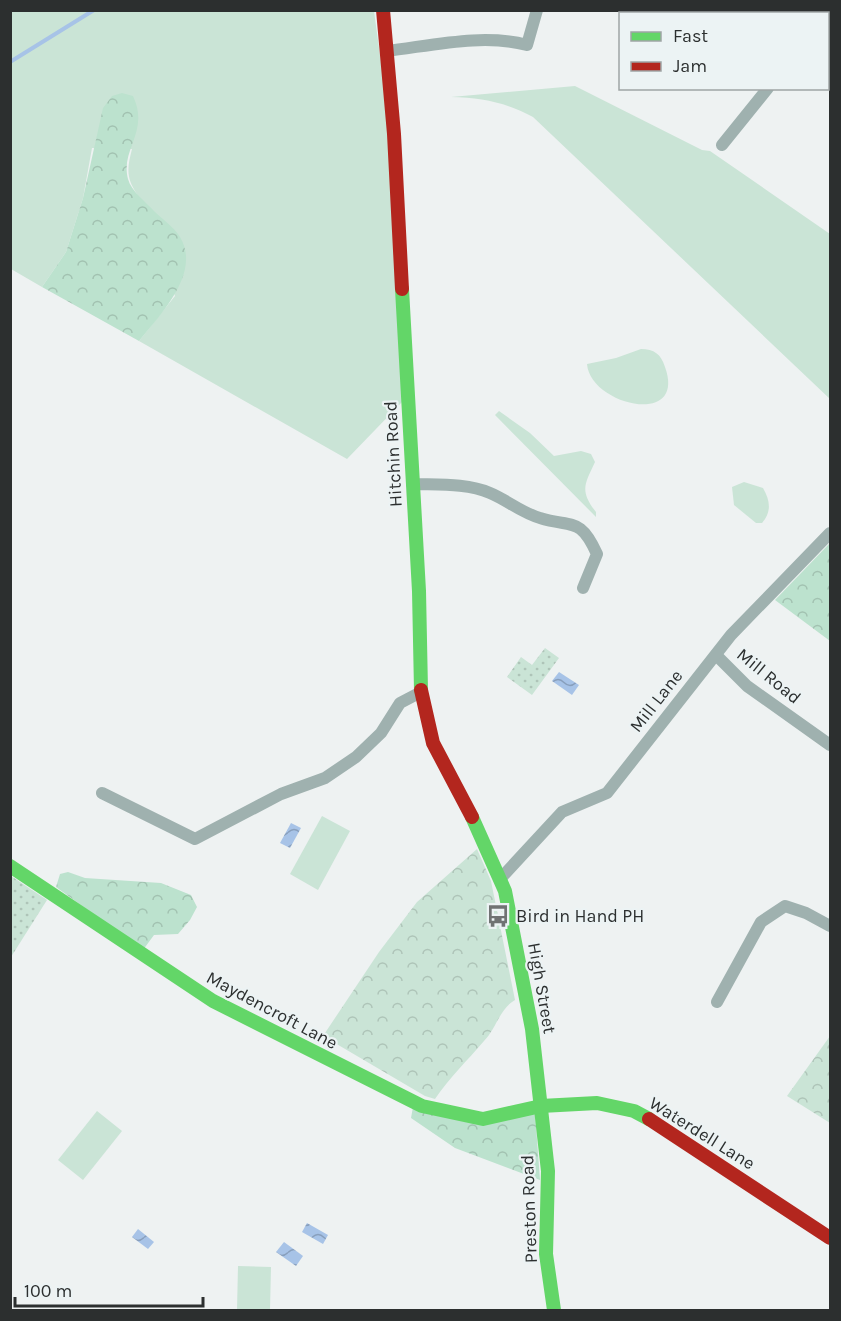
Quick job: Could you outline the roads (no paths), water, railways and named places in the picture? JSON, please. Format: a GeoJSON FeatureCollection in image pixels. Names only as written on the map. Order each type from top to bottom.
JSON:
{"type":"FeatureCollection","features":[{"type":"Feature","properties":{"kind":"street","name":"Hitchin Road"},"geometry":{"type":"LineString","coordinates":[[382,10],[395,146],[419,591],[420,692],[433,743],[501,878]]}},
{"type":"Feature","properties":{"kind":"street"},"geometry":{"type":"LineString","coordinates":[[386,51],[501,40],[526,45],[537,10]]}},
{"type":"Feature","properties":{"kind":"street"},"geometry":{"type":"LineString","coordinates":[[722,145],[766,90]]}},
{"type":"Feature","properties":{"kind":"street"},"geometry":{"type":"LineString","coordinates":[[412,484],[458,486],[490,492],[540,518],[577,525],[590,537],[597,554],[583,588]]}},
{"type":"Feature","properties":{"kind":"street","name":"Mill Lane"},"geometry":{"type":"LineString","coordinates":[[501,878],[562,812],[607,793],[716,655],[831,533]]}},
{"type":"Feature","properties":{"kind":"street","name":"Mill Road"},"geometry":{"type":"LineString","coordinates":[[716,655],[747,686],[831,745]]}},
{"type":"Feature","properties":{"kind":"street"},"geometry":{"type":"LineString","coordinates":[[102,794],[195,839],[281,794],[325,778],[356,757],[381,733],[400,703],[420,692]]}},
{"type":"Feature","properties":{"kind":"street","name":"Maydencroft Lane"},"geometry":{"type":"LineString","coordinates":[[10,866],[213,1001],[422,1106],[483,1119],[541,1106]]}},
{"type":"Feature","properties":{"kind":"street","name":"High Street"},"geometry":{"type":"LineString","coordinates":[[501,878],[529,1008],[541,1106]]}},
{"type":"Feature","properties":{"kind":"street"},"geometry":{"type":"LineString","coordinates":[[717,1002],[761,922],[776,911],[785,906],[806,913],[831,926]]}},
{"type":"Feature","properties":{"kind":"street","name":"Waterdell Lane"},"geometry":{"type":"LineString","coordinates":[[541,1106],[597,1103],[634,1111],[658,1123],[831,1238]]}},
{"type":"Feature","properties":{"kind":"street","name":"Preston Road"},"geometry":{"type":"LineString","coordinates":[[541,1106],[548,1171],[546,1254],[554,1311]]}},
{"type":"Feature","properties":{"kind":"water"},"geometry":{"type":"Polygon","coordinates":[[[559,672],[579,685],[572,695],[552,681],[559,672]]]}},
{"type":"Feature","properties":{"kind":"water"},"geometry":{"type":"Polygon","coordinates":[[[291,823],[301,828],[290,848],[280,843],[291,823]]]}},
{"type":"Feature","properties":{"kind":"water"},"geometry":{"type":"Polygon","coordinates":[[[307,1223],[328,1235],[323,1244],[302,1232],[307,1223]]]}},
{"type":"Feature","properties":{"kind":"water"},"geometry":{"type":"Polygon","coordinates":[[[138,1229],[154,1242],[148,1249],[132,1237],[138,1229]]]}},
{"type":"Feature","properties":{"kind":"water"},"geometry":{"type":"Polygon","coordinates":[[[284,1242],[303,1256],[296,1266],[276,1252],[284,1242]]]}},
{"type":"Feature","properties":{"kind":"waterway"},"geometry":{"type":"LineString","coordinates":[[10,62],[94,10]]}},
{"type":"Feature","properties":{"kind":"place","name":"Bird in Hand PH"},"geometry":{"type":"Point","coordinates":[498,916]}}]}
